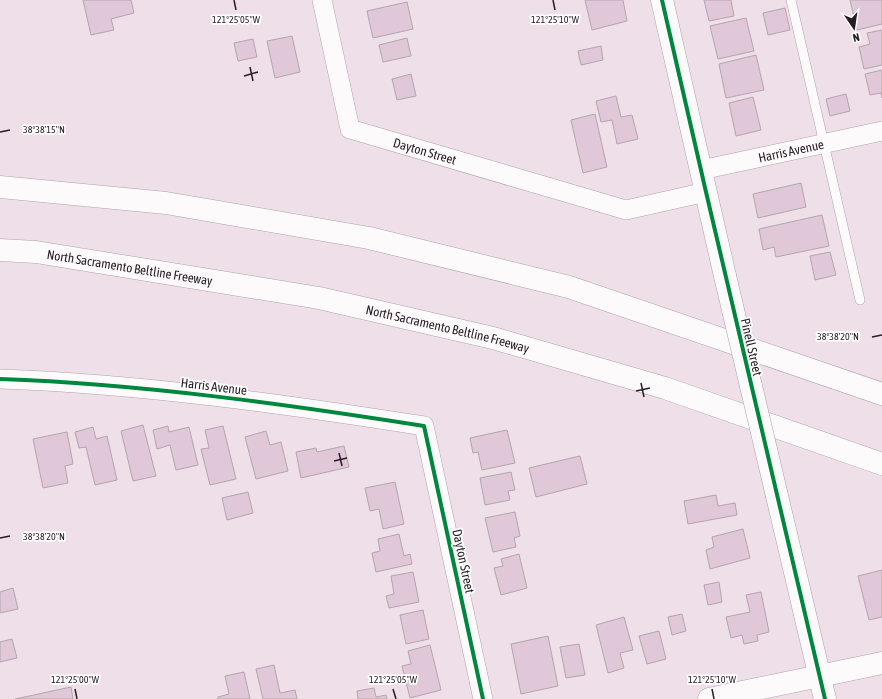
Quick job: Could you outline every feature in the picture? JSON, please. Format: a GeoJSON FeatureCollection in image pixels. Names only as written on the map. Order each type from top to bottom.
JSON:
{"type":"FeatureCollection","features":[{"type":"Feature","properties":{"kind":"main road","name":"Pinell Street"},"geometry":{"type":"LineString","coordinates":[[662,0],[824,699]]}},
{"type":"Feature","properties":{"kind":"main road"},"geometry":{"type":"LineString","coordinates":[[0,187],[166,203],[369,238],[568,287],[882,394]]}},
{"type":"Feature","properties":{"kind":"main road","name":"North Sacramento Beltline Freeway"},"geometry":{"type":"LineString","coordinates":[[0,250],[36,252],[319,298],[493,338],[665,388],[882,464]]}},
{"type":"Feature","properties":{"kind":"main road"},"geometry":{"type":"LineString","coordinates":[[711,699],[882,663]]}},
{"type":"Feature","properties":{"kind":"street","name":"Dayton Street"},"geometry":{"type":"LineString","coordinates":[[322,0],[350,129],[626,210],[706,192]]}},
{"type":"Feature","properties":{"kind":"street","name":"Harris Avenue"},"geometry":{"type":"LineString","coordinates":[[701,170],[882,131]]}},
{"type":"Feature","properties":{"kind":"street","name":"Harris Avenue"},"geometry":{"type":"LineString","coordinates":[[0,379],[195,394],[310,408],[424,426]]}},
{"type":"Feature","properties":{"kind":"street","name":"Dayton Street"},"geometry":{"type":"LineString","coordinates":[[424,426],[484,699]]}},
{"type":"Feature","properties":{"kind":"lane"},"geometry":{"type":"LineString","coordinates":[[791,0],[860,300]]}},
{"type":"Feature","properties":{"kind":"building"},"geometry":{"type":"Polygon","coordinates":[[[83,0],[131,0],[134,13],[111,19],[114,30],[91,35],[83,0]]]}},
{"type":"Feature","properties":{"kind":"building"},"geometry":{"type":"Polygon","coordinates":[[[585,0],[623,0],[627,21],[592,30],[585,0]]]}},
{"type":"Feature","properties":{"kind":"building"},"geometry":{"type":"Polygon","coordinates":[[[704,0],[731,0],[734,16],[709,21],[704,0]]]}},
{"type":"Feature","properties":{"kind":"building"},"geometry":{"type":"Polygon","coordinates":[[[850,0],[882,0],[882,24],[857,30],[850,0]]]}},
{"type":"Feature","properties":{"kind":"building"},"geometry":{"type":"Polygon","coordinates":[[[407,2],[413,29],[373,38],[367,11],[407,2]]]}},
{"type":"Feature","properties":{"kind":"building"},"geometry":{"type":"Polygon","coordinates":[[[785,8],[790,30],[768,35],[763,13],[785,8]]]}},
{"type":"Feature","properties":{"kind":"building"},"geometry":{"type":"Polygon","coordinates":[[[746,18],[754,51],[718,59],[710,26],[746,18]]]}},
{"type":"Feature","properties":{"kind":"building"},"geometry":{"type":"Polygon","coordinates":[[[882,30],[882,65],[864,69],[859,47],[870,44],[867,33],[882,30]]]}},
{"type":"Feature","properties":{"kind":"building"},"geometry":{"type":"Polygon","coordinates":[[[292,36],[300,72],[275,78],[267,41],[292,36]]]}},
{"type":"Feature","properties":{"kind":"building"},"geometry":{"type":"Polygon","coordinates":[[[407,38],[411,56],[383,62],[379,45],[407,38]]]}},
{"type":"Feature","properties":{"kind":"building"},"geometry":{"type":"Polygon","coordinates":[[[253,39],[257,57],[238,61],[234,43],[253,39]]]}},
{"type":"Feature","properties":{"kind":"building"},"geometry":{"type":"Polygon","coordinates":[[[601,46],[603,60],[581,65],[578,51],[601,46]]]}},
{"type":"Feature","properties":{"kind":"building"},"geometry":{"type":"Polygon","coordinates":[[[756,55],[764,90],[726,98],[719,64],[756,55]]]}},
{"type":"Feature","properties":{"kind":"building"},"geometry":{"type":"Polygon","coordinates":[[[882,70],[882,98],[881,93],[870,95],[865,74],[882,70]]]}},
{"type":"Feature","properties":{"kind":"building"},"geometry":{"type":"Polygon","coordinates":[[[411,74],[416,96],[397,100],[392,79],[411,74]]]}},
{"type":"Feature","properties":{"kind":"building"},"geometry":{"type":"Polygon","coordinates":[[[846,94],[850,111],[830,116],[826,99],[846,94]]]}},
{"type":"Feature","properties":{"kind":"building"},"geometry":{"type":"Polygon","coordinates":[[[616,96],[621,117],[632,115],[638,139],[617,144],[612,120],[601,122],[596,101],[616,96]]]}},
{"type":"Feature","properties":{"kind":"building"},"geometry":{"type":"Polygon","coordinates":[[[753,97],[761,130],[736,136],[729,103],[753,97]]]}},
{"type":"Feature","properties":{"kind":"building"},"geometry":{"type":"Polygon","coordinates":[[[595,114],[607,167],[583,173],[571,120],[595,114]]]}},
{"type":"Feature","properties":{"kind":"building"},"geometry":{"type":"Polygon","coordinates":[[[801,183],[806,207],[758,218],[753,194],[801,183]]]}},
{"type":"Feature","properties":{"kind":"building"},"geometry":{"type":"Polygon","coordinates":[[[822,215],[829,246],[776,257],[774,247],[763,250],[759,229],[822,215]]]}},
{"type":"Feature","properties":{"kind":"building"},"geometry":{"type":"Polygon","coordinates":[[[830,252],[836,275],[815,280],[810,256],[830,252]]]}},
{"type":"Feature","properties":{"kind":"building"},"geometry":{"type":"Polygon","coordinates":[[[143,425],[156,476],[133,481],[121,431],[143,425]]]}},
{"type":"Feature","properties":{"kind":"building"},"geometry":{"type":"Polygon","coordinates":[[[168,426],[169,432],[189,427],[198,465],[176,470],[170,445],[157,449],[153,430],[168,426]]]}},
{"type":"Feature","properties":{"kind":"building"},"geometry":{"type":"Polygon","coordinates":[[[223,426],[236,479],[210,485],[201,449],[209,448],[205,430],[223,426]]]}},
{"type":"Feature","properties":{"kind":"building"},"geometry":{"type":"Polygon","coordinates":[[[93,427],[96,439],[107,436],[117,480],[95,485],[86,447],[79,448],[75,432],[93,427]]]}},
{"type":"Feature","properties":{"kind":"building"},"geometry":{"type":"Polygon","coordinates":[[[507,430],[515,463],[482,470],[478,452],[473,453],[470,438],[507,430]]]}},
{"type":"Feature","properties":{"kind":"building"},"geometry":{"type":"Polygon","coordinates":[[[266,431],[270,445],[281,442],[288,471],[256,479],[245,437],[266,431]]]}},
{"type":"Feature","properties":{"kind":"building"},"geometry":{"type":"Polygon","coordinates":[[[67,432],[73,464],[65,466],[68,483],[43,488],[33,439],[67,432]]]}},
{"type":"Feature","properties":{"kind":"building"},"geometry":{"type":"Polygon","coordinates":[[[344,446],[349,467],[301,478],[296,452],[316,448],[317,452],[344,446]]]}},
{"type":"Feature","properties":{"kind":"building"},"geometry":{"type":"Polygon","coordinates":[[[580,456],[587,484],[536,497],[529,468],[580,456]]]}},
{"type":"Feature","properties":{"kind":"building"},"geometry":{"type":"Polygon","coordinates":[[[511,472],[515,490],[508,491],[510,500],[485,505],[480,478],[511,472]]]}},
{"type":"Feature","properties":{"kind":"building"},"geometry":{"type":"Polygon","coordinates":[[[395,482],[404,524],[383,529],[379,509],[370,511],[365,488],[395,482]]]}},
{"type":"Feature","properties":{"kind":"building"},"geometry":{"type":"Polygon","coordinates":[[[248,492],[253,513],[227,520],[222,498],[248,492]]]}},
{"type":"Feature","properties":{"kind":"building"},"geometry":{"type":"Polygon","coordinates":[[[716,495],[718,506],[735,503],[737,515],[688,524],[684,501],[716,495]]]}},
{"type":"Feature","properties":{"kind":"building"},"geometry":{"type":"Polygon","coordinates":[[[515,512],[520,536],[514,538],[516,547],[493,552],[485,518],[515,512]]]}},
{"type":"Feature","properties":{"kind":"building"},"geometry":{"type":"Polygon","coordinates":[[[743,529],[750,558],[710,569],[706,550],[714,547],[712,537],[743,529]]]}},
{"type":"Feature","properties":{"kind":"building"},"geometry":{"type":"Polygon","coordinates":[[[399,534],[404,556],[410,554],[412,564],[376,572],[372,553],[380,551],[378,539],[399,534]]]}},
{"type":"Feature","properties":{"kind":"building"},"geometry":{"type":"Polygon","coordinates":[[[519,554],[527,588],[501,595],[494,568],[503,566],[501,559],[519,554]]]}},
{"type":"Feature","properties":{"kind":"building"},"geometry":{"type":"Polygon","coordinates":[[[882,570],[882,617],[869,620],[858,576],[882,570]]]}},
{"type":"Feature","properties":{"kind":"building"},"geometry":{"type":"Polygon","coordinates":[[[413,572],[419,602],[389,608],[386,596],[394,594],[391,576],[413,572]]]}},
{"type":"Feature","properties":{"kind":"building"},"geometry":{"type":"Polygon","coordinates":[[[719,582],[722,602],[708,605],[704,585],[719,582]]]}},
{"type":"Feature","properties":{"kind":"building"},"geometry":{"type":"Polygon","coordinates":[[[13,588],[18,609],[0,613],[0,592],[13,588]]]}},
{"type":"Feature","properties":{"kind":"building"},"geometry":{"type":"Polygon","coordinates":[[[761,592],[769,632],[757,635],[758,641],[744,644],[742,635],[731,638],[726,617],[750,612],[746,595],[761,592]]]}},
{"type":"Feature","properties":{"kind":"building"},"geometry":{"type":"Polygon","coordinates":[[[423,610],[429,639],[406,644],[400,615],[423,610]]]}},
{"type":"Feature","properties":{"kind":"building"},"geometry":{"type":"Polygon","coordinates":[[[682,614],[686,631],[672,635],[668,617],[682,614]]]}},
{"type":"Feature","properties":{"kind":"building"},"geometry":{"type":"Polygon","coordinates":[[[624,617],[633,650],[620,653],[624,668],[608,673],[596,625],[624,617]]]}},
{"type":"Feature","properties":{"kind":"building"},"geometry":{"type":"Polygon","coordinates":[[[659,631],[666,659],[647,664],[639,636],[659,631]]]}},
{"type":"Feature","properties":{"kind":"building"},"geometry":{"type":"Polygon","coordinates":[[[548,636],[558,686],[521,694],[511,644],[548,636]]]}},
{"type":"Feature","properties":{"kind":"building"},"geometry":{"type":"Polygon","coordinates":[[[12,639],[17,658],[0,662],[0,642],[12,639]]]}},
{"type":"Feature","properties":{"kind":"building"},"geometry":{"type":"Polygon","coordinates":[[[579,644],[585,675],[566,678],[560,647],[579,644]]]}},
{"type":"Feature","properties":{"kind":"building"},"geometry":{"type":"Polygon","coordinates":[[[430,645],[441,690],[410,698],[402,666],[411,664],[408,651],[430,645]]]}},
{"type":"Feature","properties":{"kind":"building"},"geometry":{"type":"Polygon","coordinates":[[[274,665],[280,693],[295,690],[297,699],[263,699],[256,669],[274,665]]]}},
{"type":"Feature","properties":{"kind":"building"},"geometry":{"type":"Polygon","coordinates":[[[244,672],[250,699],[218,699],[218,697],[229,694],[225,676],[244,672]]]}},
{"type":"Feature","properties":{"kind":"building"},"geometry":{"type":"Polygon","coordinates":[[[71,687],[73,699],[15,699],[71,687]]]}},
{"type":"Feature","properties":{"kind":"building"},"geometry":{"type":"Polygon","coordinates":[[[374,688],[376,697],[386,695],[387,699],[358,699],[357,691],[374,688]]]}},
{"type":"Feature","properties":{"kind":"cycle path"},"geometry":{"type":"LineString","coordinates":[[662,0],[825,699]]}},
{"type":"Feature","properties":{"kind":"cycle path"},"geometry":{"type":"LineString","coordinates":[[0,379],[106,385],[160,390],[319,410],[424,426],[483,699]]}}]}
